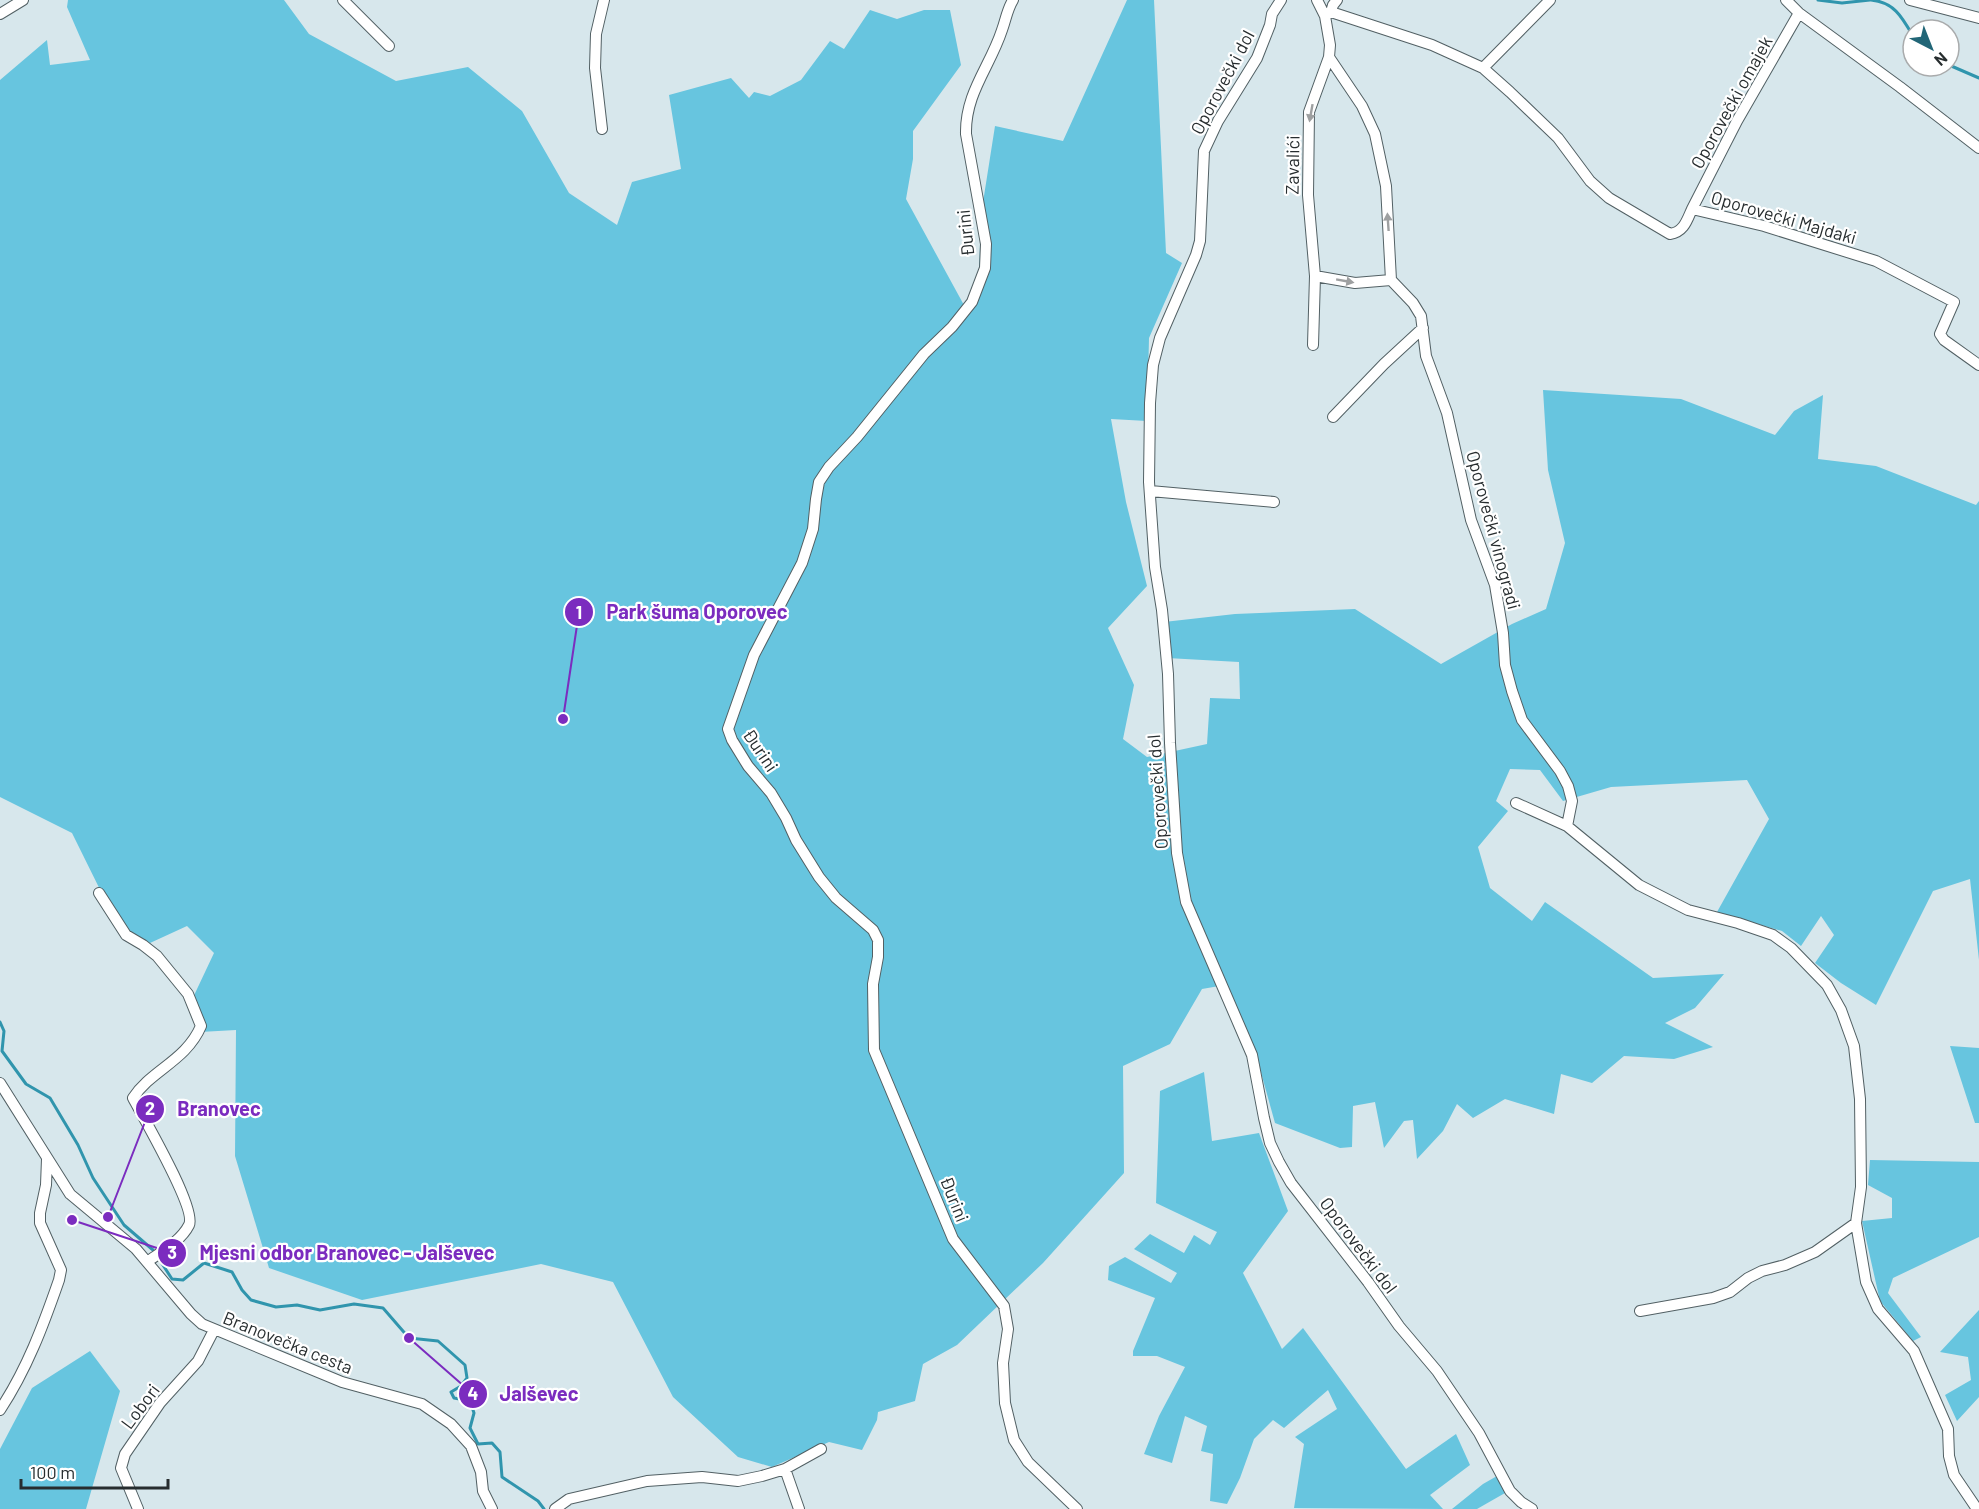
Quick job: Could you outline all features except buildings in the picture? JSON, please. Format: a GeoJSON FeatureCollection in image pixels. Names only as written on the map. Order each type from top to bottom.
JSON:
{"type":"FeatureCollection","features":[{"type":"Feature","properties":{"kind":"street"},"geometry":{"type":"LineString","coordinates":[[0,14],[23,0]]}},
{"type":"Feature","properties":{"kind":"street"},"geometry":{"type":"LineString","coordinates":[[343,0],[389,46]]}},
{"type":"Feature","properties":{"kind":"street"},"geometry":{"type":"LineString","coordinates":[[602,129],[595,68],[596,34],[604,0]]}},
{"type":"Feature","properties":{"kind":"street","name":"Đurini"},"geometry":{"type":"LineString","coordinates":[[1013,0],[970,100],[966,118],[966,134],[986,244],[985,268],[972,303],[918,362],[857,437],[829,467],[819,482],[813,529],[802,563],[754,656],[728,729],[748,766],[771,793],[819,877],[836,898],[873,930],[878,940],[878,957],[873,984],[874,1050],[953,1239],[1004,1306],[1008,1329],[1003,1363],[1005,1403],[1014,1440],[1028,1462],[1077,1509]]}},
{"type":"Feature","properties":{"kind":"street","name":"Oporovečki dol"},"geometry":{"type":"LineString","coordinates":[[1281,0],[1272,14],[1270,26],[1257,58],[1218,121],[1204,151],[1200,241],[1196,255],[1168,316],[1153,365],[1150,403],[1150,491],[1155,567],[1162,610],[1168,675],[1177,853],[1186,902],[1251,1055],[1270,1143],[1291,1183],[1399,1326],[1443,1378],[1479,1433],[1510,1491],[1532,1509]]}},
{"type":"Feature","properties":{"kind":"street"},"geometry":{"type":"LineString","coordinates":[[1317,0],[1328,14]]}},
{"type":"Feature","properties":{"kind":"street"},"geometry":{"type":"LineString","coordinates":[[1315,276],[1355,283],[1391,280],[1386,186],[1375,135],[1362,106],[1329,57],[1328,14],[1337,0]]}},
{"type":"Feature","properties":{"kind":"street"},"geometry":{"type":"LineString","coordinates":[[1483,68],[1550,0]]}},
{"type":"Feature","properties":{"kind":"street"},"geometry":{"type":"LineString","coordinates":[[1786,0],[1979,148]]}},
{"type":"Feature","properties":{"kind":"street"},"geometry":{"type":"LineString","coordinates":[[1910,0],[1979,18]]}},
{"type":"Feature","properties":{"kind":"street","name":"Oporovečki omajek"},"geometry":{"type":"LineString","coordinates":[[1692,209],[1737,121],[1799,12]]}},
{"type":"Feature","properties":{"kind":"street","name":"Oporovečki Majdaki"},"geometry":{"type":"LineString","coordinates":[[1328,14],[1432,45],[1483,68],[1558,138],[1584,174],[1608,198],[1670,234],[1677,233],[1684,227],[1692,209],[1764,226],[1876,261],[1954,302],[1940,334],[1944,340],[1979,365]]}},
{"type":"Feature","properties":{"kind":"street","name":"Zavalići"},"geometry":{"type":"LineString","coordinates":[[1313,345],[1315,276],[1308,195],[1309,112],[1329,57]]}},
{"type":"Feature","properties":{"kind":"street","name":"Oporovečki vinogradi"},"geometry":{"type":"LineString","coordinates":[[1391,280],[1418,310],[1423,328],[1426,356],[1447,413],[1471,520],[1495,585],[1503,633],[1505,665],[1512,691],[1522,720],[1560,771],[1568,786],[1572,801],[1567,826]]}},
{"type":"Feature","properties":{"kind":"street"},"geometry":{"type":"LineString","coordinates":[[1333,417],[1384,363],[1423,328]]}},
{"type":"Feature","properties":{"kind":"street"},"geometry":{"type":"LineString","coordinates":[[1150,491],[1274,502]]}},
{"type":"Feature","properties":{"kind":"street"},"geometry":{"type":"LineString","coordinates":[[1516,803],[1567,826],[1639,885],[1688,910],[1773,935],[1791,948],[1827,985],[1841,1010],[1854,1046],[1860,1098],[1861,1186],[1856,1222],[1866,1282],[1878,1309],[1914,1351],[1948,1429],[1949,1456],[1954,1475],[1977,1509]]}},
{"type":"Feature","properties":{"kind":"street"},"geometry":{"type":"LineString","coordinates":[[99,894],[126,935],[157,956],[188,994],[201,1026],[196,1038],[187,1049],[133,1098],[179,1184],[190,1218],[190,1224],[173,1243],[147,1262]]}},
{"type":"Feature","properties":{"kind":"street","name":"Branovečka cesta"},"geometry":{"type":"LineString","coordinates":[[0,1083],[70,1194],[117,1232],[202,1324],[342,1382],[422,1404],[451,1424],[471,1446],[481,1472],[483,1491],[492,1509]]}},
{"type":"Feature","properties":{"kind":"street"},"geometry":{"type":"LineString","coordinates":[[0,1410],[37,1342],[61,1270],[40,1222],[46,1185],[47,1158]]}},
{"type":"Feature","properties":{"kind":"street"},"geometry":{"type":"LineString","coordinates":[[1640,1311],[1713,1298],[1730,1292],[1748,1278],[1815,1252],[1856,1222]]}},
{"type":"Feature","properties":{"kind":"street","name":"Lobori"},"geometry":{"type":"LineString","coordinates":[[138,1509],[121,1468],[125,1454],[160,1403],[198,1361],[214,1330]]}},
{"type":"Feature","properties":{"kind":"street"},"geometry":{"type":"LineString","coordinates":[[555,1509],[569,1499],[647,1481],[702,1477],[738,1481],[785,1469],[821,1449]]}},
{"type":"Feature","properties":{"kind":"street"},"geometry":{"type":"LineString","coordinates":[[785,1469],[799,1509]]}},
{"type":"Feature","properties":{"kind":"shaded area"},"geometry":{"type":"Polygon","coordinates":[[[68,0],[284,0],[309,34],[396,81],[468,67],[522,111],[569,193],[617,225],[632,182],[681,169],[669,95],[731,78],[749,98],[754,92],[770,96],[801,80],[830,41],[844,49],[870,10],[897,19],[924,10],[950,10],[961,65],[913,131],[913,159],[906,199],[965,307],[979,273],[981,215],[995,126],[1063,141],[1127,0],[1154,0],[1166,253],[1182,263],[1149,338],[1147,421],[1111,419],[1126,502],[1147,586],[1108,628],[1134,685],[1123,739],[1147,757],[1207,744],[1210,698],[1240,699],[1239,662],[1167,658],[1164,622],[1235,614],[1355,609],[1441,664],[1512,624],[1546,609],[1565,543],[1548,470],[1543,390],[1681,399],[1775,435],[1794,411],[1823,395],[1818,459],[1876,466],[1976,505],[1979,501],[1979,960],[1970,879],[1933,891],[1876,1005],[1815,963],[1834,935],[1821,916],[1801,946],[1782,931],[1717,912],[1769,819],[1747,780],[1611,787],[1563,801],[1540,770],[1510,769],[1496,801],[1508,811],[1478,847],[1490,888],[1532,921],[1545,902],[1653,978],[1724,974],[1695,1008],[1665,1023],[1713,1047],[1674,1059],[1624,1056],[1592,1083],[1561,1074],[1554,1114],[1505,1099],[1473,1118],[1457,1104],[1443,1131],[1417,1159],[1413,1120],[1404,1121],[1384,1148],[1375,1102],[1353,1106],[1352,1147],[1340,1148],[1275,1123],[1257,1058],[1225,985],[1202,989],[1170,1044],[1123,1066],[1124,1173],[1043,1263],[957,1345],[923,1364],[915,1401],[878,1412],[877,1420],[862,1450],[829,1442],[772,1467],[738,1457],[673,1397],[613,1282],[541,1264],[362,1300],[269,1268],[235,1156],[236,1030],[200,1032],[189,1006],[214,953],[187,926],[150,943],[118,926],[72,833],[0,797],[0,80],[47,40],[50,65],[90,60],[67,7],[68,0]]]}},
{"type":"Feature","properties":{"kind":"shaded area"},"geometry":{"type":"Polygon","coordinates":[[[1950,1046],[1979,1048],[1979,1123],[1975,1123],[1950,1046]]]}},
{"type":"Feature","properties":{"kind":"shaded area"},"geometry":{"type":"Polygon","coordinates":[[[1204,1072],[1212,1141],[1259,1133],[1288,1211],[1243,1273],[1282,1349],[1303,1328],[1406,1469],[1456,1434],[1470,1465],[1430,1495],[1443,1509],[1294,1508],[1304,1444],[1295,1437],[1337,1409],[1328,1390],[1284,1428],[1273,1420],[1254,1439],[1240,1478],[1227,1504],[1210,1501],[1213,1454],[1201,1451],[1207,1426],[1185,1416],[1172,1463],[1144,1454],[1159,1416],[1185,1367],[1157,1356],[1133,1356],[1155,1298],[1108,1280],[1109,1266],[1125,1257],[1171,1283],[1177,1273],[1134,1249],[1150,1234],[1184,1253],[1194,1235],[1210,1245],[1217,1232],[1156,1203],[1160,1091],[1204,1072]]]}},
{"type":"Feature","properties":{"kind":"shaded area"},"geometry":{"type":"Polygon","coordinates":[[[1870,1160],[1979,1162],[1979,1237],[1893,1278],[1888,1293],[1921,1337],[1913,1341],[1880,1301],[1862,1221],[1892,1218],[1892,1198],[1868,1185],[1870,1160]]]}},
{"type":"Feature","properties":{"kind":"shaded area"},"geometry":{"type":"Polygon","coordinates":[[[1979,1310],[1979,1397],[1957,1421],[1945,1395],[1971,1380],[1968,1357],[1940,1352],[1979,1310]]]}},
{"type":"Feature","properties":{"kind":"shaded area"},"geometry":{"type":"Polygon","coordinates":[[[90,1351],[120,1391],[86,1509],[0,1509],[0,1449],[32,1388],[90,1351]]]}},
{"type":"Feature","properties":{"kind":"shaded area"},"geometry":{"type":"Polygon","coordinates":[[[1497,1476],[1505,1493],[1477,1509],[1452,1509],[1483,1484],[1497,1476]]]}},
{"type":"Feature","properties":{"kind":"waterway"},"geometry":{"type":"LineString","coordinates":[[1818,0],[1842,3],[1870,0]]}},
{"type":"Feature","properties":{"kind":"waterway"},"geometry":{"type":"LineString","coordinates":[[1871,0],[1886,4],[1902,18]]}},
{"type":"Feature","properties":{"kind":"waterway"},"geometry":{"type":"LineString","coordinates":[[1961,70],[1979,78]]}},
{"type":"Feature","properties":{"kind":"waterway"},"geometry":{"type":"LineString","coordinates":[[0,1022],[4,1031],[2,1051],[26,1084],[50,1098],[78,1145],[93,1178],[124,1225],[153,1250]]}},
{"type":"Feature","properties":{"kind":"waterway"},"geometry":{"type":"LineString","coordinates":[[161,1262],[172,1279],[183,1280],[204,1263],[232,1272],[242,1290],[251,1300],[276,1307],[297,1305],[320,1310],[354,1304],[383,1308],[409,1338],[438,1341],[465,1365],[467,1378],[461,1386],[451,1392],[454,1398],[470,1401],[474,1413],[470,1428],[478,1444],[492,1443],[500,1452],[502,1477],[538,1501],[544,1509]]}},
{"type":"Feature","properties":{"kind":"place","name":"Park šuma Oporovec"},"geometry":{"type":"Point","coordinates":[563,719]}},
{"type":"Feature","properties":{"kind":"place","name":"Branovec"},"geometry":{"type":"Point","coordinates":[108,1217]}},
{"type":"Feature","properties":{"kind":"place","name":"Mjesni odbor Branovec - Jalševec"},"geometry":{"type":"Point","coordinates":[72,1220]}},
{"type":"Feature","properties":{"kind":"place","name":"Jalševec"},"geometry":{"type":"Point","coordinates":[409,1338]}}]}
